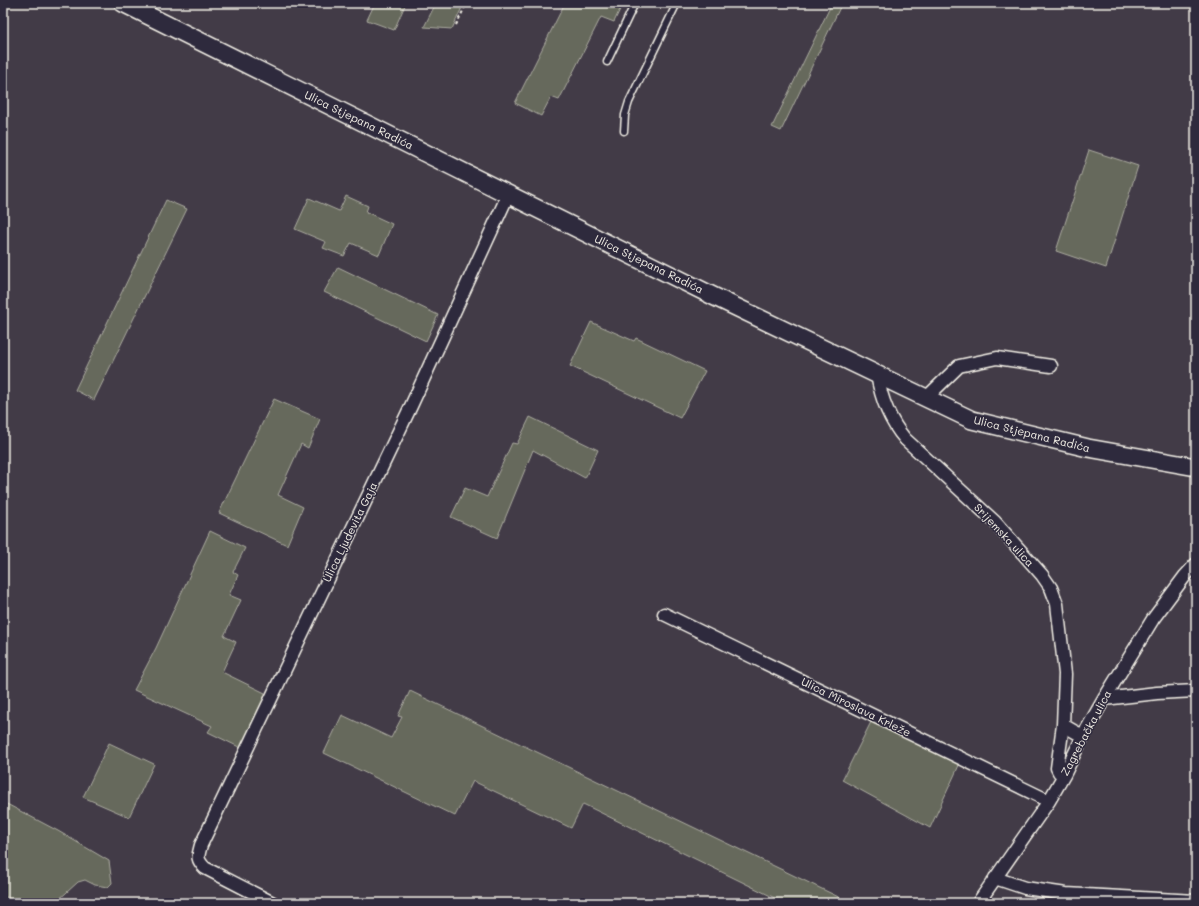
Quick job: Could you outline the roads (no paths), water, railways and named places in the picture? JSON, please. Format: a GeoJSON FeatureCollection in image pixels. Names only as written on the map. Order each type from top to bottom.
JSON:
{"type":"FeatureCollection","features":[{"type":"Feature","properties":{"kind":"street","name":"Ulica Stjepana Radića"},"geometry":{"type":"LineString","coordinates":[[123,3],[713,296],[972,420],[1088,448],[1196,467]]}},
{"type":"Feature","properties":{"kind":"street","name":"Ulica Ljudevita Gaja"},"geometry":{"type":"LineString","coordinates":[[273,903],[205,868],[199,862],[198,854],[408,413],[508,195]]}},
{"type":"Feature","properties":{"kind":"street"},"geometry":{"type":"LineString","coordinates":[[926,398],[959,366],[997,358],[1051,366]]}},
{"type":"Feature","properties":{"kind":"street","name":"Srijemska ulica"},"geometry":{"type":"LineString","coordinates":[[877,374],[884,402],[895,428],[995,522],[1042,574],[1052,588],[1057,604],[1065,674],[1063,725],[1057,768],[1059,772],[1064,775]]}},
{"type":"Feature","properties":{"kind":"street","name":"Zagrebačka ulica"},"geometry":{"type":"LineString","coordinates":[[978,903],[1048,801],[1064,775],[1084,734],[1104,699],[1153,619],[1185,576],[1196,564]]}},
{"type":"Feature","properties":{"kind":"street","name":"Ulica Miroslava Krleže"},"geometry":{"type":"LineString","coordinates":[[664,614],[1048,801]]}},
{"type":"Feature","properties":{"kind":"street"},"geometry":{"type":"LineString","coordinates":[[1104,699],[1157,693],[1196,691]]}},
{"type":"Feature","properties":{"kind":"street"},"geometry":{"type":"LineString","coordinates":[[1063,725],[1077,733],[1084,734]]}},
{"type":"Feature","properties":{"kind":"street"},"geometry":{"type":"LineString","coordinates":[[995,878],[1025,888],[1066,894],[1196,901]]}},
{"type":"Feature","properties":{"kind":"lane"},"geometry":{"type":"LineString","coordinates":[[607,62],[635,3]]}},
{"type":"Feature","properties":{"kind":"lane"},"geometry":{"type":"LineString","coordinates":[[624,131],[625,115],[629,102],[677,3]]}}]}
